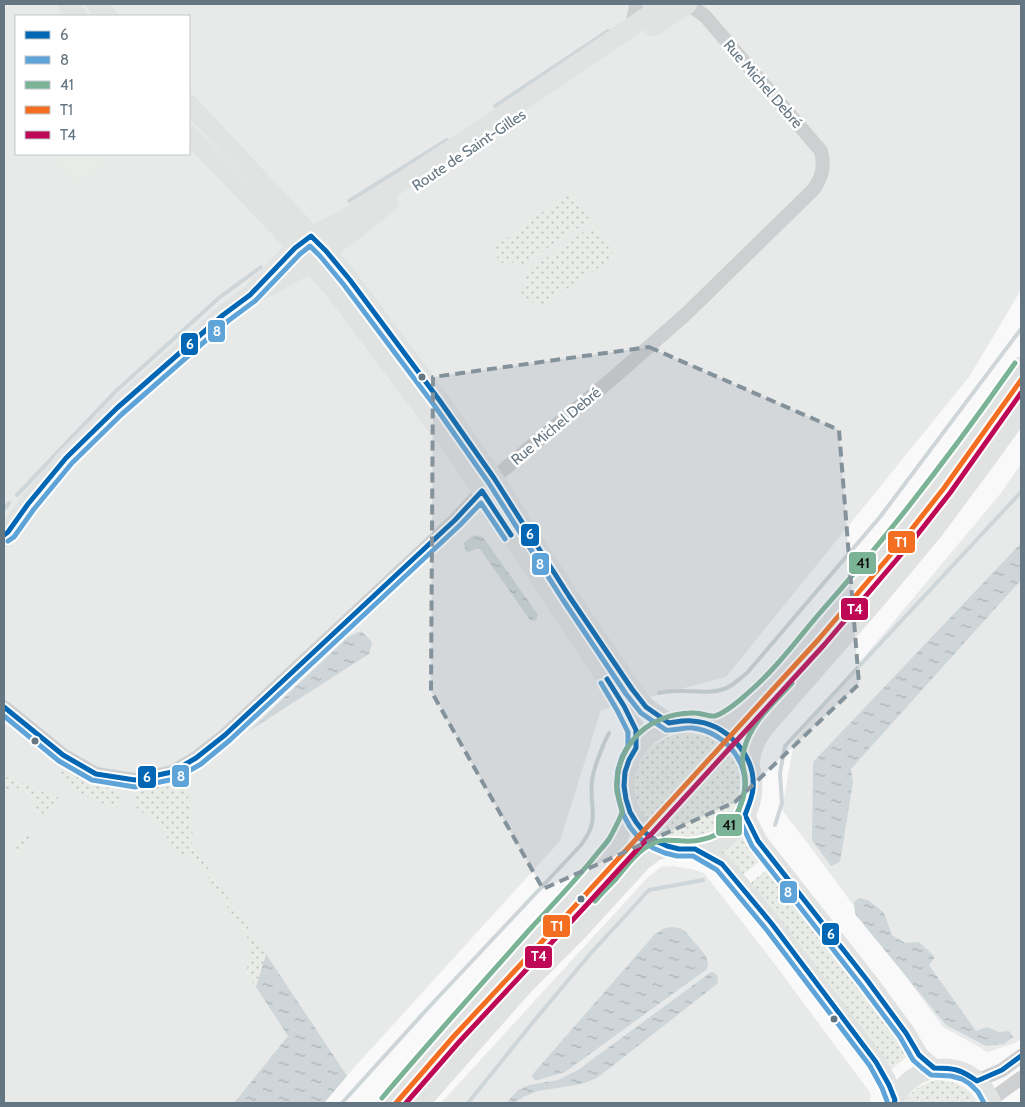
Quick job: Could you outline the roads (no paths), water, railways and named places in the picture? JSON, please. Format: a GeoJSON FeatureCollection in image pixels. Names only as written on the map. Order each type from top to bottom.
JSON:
{"type":"FeatureCollection","features":[{"type":"Feature","properties":{"kind":"main road"},"geometry":{"type":"LineString","coordinates":[[67,4],[77,15]]}},
{"type":"Feature","properties":{"kind":"main road"},"geometry":{"type":"LineString","coordinates":[[96,4],[107,15]]}},
{"type":"Feature","properties":{"kind":"main road","name":"Route de Saint-Gilles"},"geometry":{"type":"LineString","coordinates":[[4,538],[28,504],[66,458],[117,408],[208,328],[250,294],[295,248],[311,236],[343,220],[442,156],[665,4]]}},
{"type":"Feature","properties":{"kind":"main road","name":"Route de Saint-Gilles"},"geometry":{"type":"LineString","coordinates":[[250,294],[271,285],[310,263],[440,168],[688,4]]}},
{"type":"Feature","properties":{"kind":"main road"},"geometry":{"type":"LineString","coordinates":[[190,105],[326,251],[350,280],[440,401],[488,485],[624,706],[636,730],[636,748]]}},
{"type":"Feature","properties":{"kind":"main road"},"geometry":{"type":"LineString","coordinates":[[190,135],[335,291],[455,451],[488,485],[570,596],[632,689],[646,707],[669,723]]}},
{"type":"Feature","properties":{"kind":"main road"},"geometry":{"type":"LineString","coordinates":[[711,725],[723,721],[755,696],[846,597],[915,512],[980,427],[1021,367]]}},
{"type":"Feature","properties":{"kind":"main road"},"geometry":{"type":"LineString","coordinates":[[749,764],[754,742],[763,728],[933,530],[1021,410]]}},
{"type":"Feature","properties":{"kind":"main road"},"geometry":{"type":"LineString","coordinates":[[693,721],[711,725],[723,730],[735,741],[746,757],[752,774],[752,797],[745,815],[729,835],[712,845],[695,849],[679,849],[667,846],[656,841],[643,831],[630,812],[624,786],[625,772],[629,760],[636,748],[649,733],[669,723],[693,721]]}},
{"type":"Feature","properties":{"kind":"main road"},"geometry":{"type":"LineString","coordinates":[[388,1103],[546,922],[586,880],[614,843],[630,812]]}},
{"type":"Feature","properties":{"kind":"main road"},"geometry":{"type":"LineString","coordinates":[[745,815],[758,841],[867,980],[906,1033],[919,1055],[934,1068]]}},
{"type":"Feature","properties":{"kind":"main road"},"geometry":{"type":"LineString","coordinates":[[419,1103],[524,984],[578,930],[642,860],[654,851],[667,846]]}},
{"type":"Feature","properties":{"kind":"main road"},"geometry":{"type":"LineString","coordinates":[[695,849],[722,864],[761,911],[876,1062],[886,1079],[895,1101]]}},
{"type":"Feature","properties":{"kind":"main road"},"geometry":{"type":"LineString","coordinates":[[895,1101],[904,1086],[914,1077],[934,1068],[952,1068],[965,1072],[977,1081],[984,1088],[993,1103]]}},
{"type":"Feature","properties":{"kind":"street"},"geometry":{"type":"LineString","coordinates":[[631,28],[636,7],[634,4]]}},
{"type":"Feature","properties":{"kind":"street","name":"Rue Michel Debré"},"geometry":{"type":"LineString","coordinates":[[4,707],[63,755],[96,774],[136,780],[172,772],[196,758],[225,735],[455,520],[488,485],[686,314],[814,188],[821,179],[823,158],[821,151],[705,16],[688,4]]}},
{"type":"Feature","properties":{"kind":"street"},"geometry":{"type":"LineString","coordinates":[[977,1081],[1002,1070],[1021,1056]]}},
{"type":"Feature","properties":{"kind":"street"},"geometry":{"type":"LineString","coordinates":[[993,1103],[996,1096],[1021,1078]]}},
{"type":"Feature","properties":{"kind":"water"},"geometry":{"type":"Polygon","coordinates":[[[474,535],[483,537],[538,615],[536,621],[530,620],[480,549],[467,553],[463,543],[474,535]]]}},
{"type":"Feature","properties":{"kind":"water"},"geometry":{"type":"Polygon","coordinates":[[[1021,543],[1021,580],[851,769],[853,782],[840,862],[831,866],[812,840],[813,762],[1021,543]]]}},
{"type":"Feature","properties":{"kind":"water"},"geometry":{"type":"Polygon","coordinates":[[[361,631],[372,642],[369,654],[249,731],[348,637],[361,631]]]}},
{"type":"Feature","properties":{"kind":"water"},"geometry":{"type":"Polygon","coordinates":[[[859,898],[868,900],[884,913],[892,935],[905,943],[919,942],[935,957],[929,965],[976,1031],[987,1027],[999,1032],[1009,1031],[1013,1037],[1004,1044],[986,1046],[946,1025],[855,914],[854,902],[859,898]]]}},
{"type":"Feature","properties":{"kind":"water"},"geometry":{"type":"Polygon","coordinates":[[[671,927],[680,928],[686,932],[706,956],[707,969],[565,1072],[538,1080],[534,1079],[532,1075],[655,934],[671,927]]]}},
{"type":"Feature","properties":{"kind":"water"},"geometry":{"type":"Polygon","coordinates":[[[266,954],[347,1076],[324,1103],[234,1103],[288,1036],[256,987],[266,954]]]}},
{"type":"Feature","properties":{"kind":"water"},"geometry":{"type":"Polygon","coordinates":[[[711,972],[717,976],[717,984],[597,1078],[582,1084],[538,1091],[523,1097],[515,1103],[506,1103],[518,1090],[529,1085],[558,1080],[578,1070],[711,972]]]}},
{"type":"Feature","properties":{"kind":"waterway"},"geometry":{"type":"LineString","coordinates":[[495,106],[608,31]]}},
{"type":"Feature","properties":{"kind":"waterway"},"geometry":{"type":"LineString","coordinates":[[349,201],[447,140]]}},
{"type":"Feature","properties":{"kind":"waterway"},"geometry":{"type":"LineString","coordinates":[[17,495],[116,391],[220,297],[261,267]]}},
{"type":"Feature","properties":{"kind":"waterway"},"geometry":{"type":"LineString","coordinates":[[659,693],[667,691],[717,691],[730,686],[747,673],[880,517],[1021,329]]}},
{"type":"Feature","properties":{"kind":"waterway"},"geometry":{"type":"LineString","coordinates":[[775,825],[782,803],[780,773],[785,746],[1021,492]]}},
{"type":"Feature","properties":{"kind":"waterway"},"geometry":{"type":"LineString","coordinates":[[4,509],[9,503]]}},
{"type":"Feature","properties":{"kind":"waterway"},"geometry":{"type":"LineString","coordinates":[[342,1103],[581,845],[591,828],[593,776],[609,733]]}},
{"type":"Feature","properties":{"kind":"waterway"},"geometry":{"type":"LineString","coordinates":[[468,1103],[591,953],[649,890],[703,880]]}}]}
